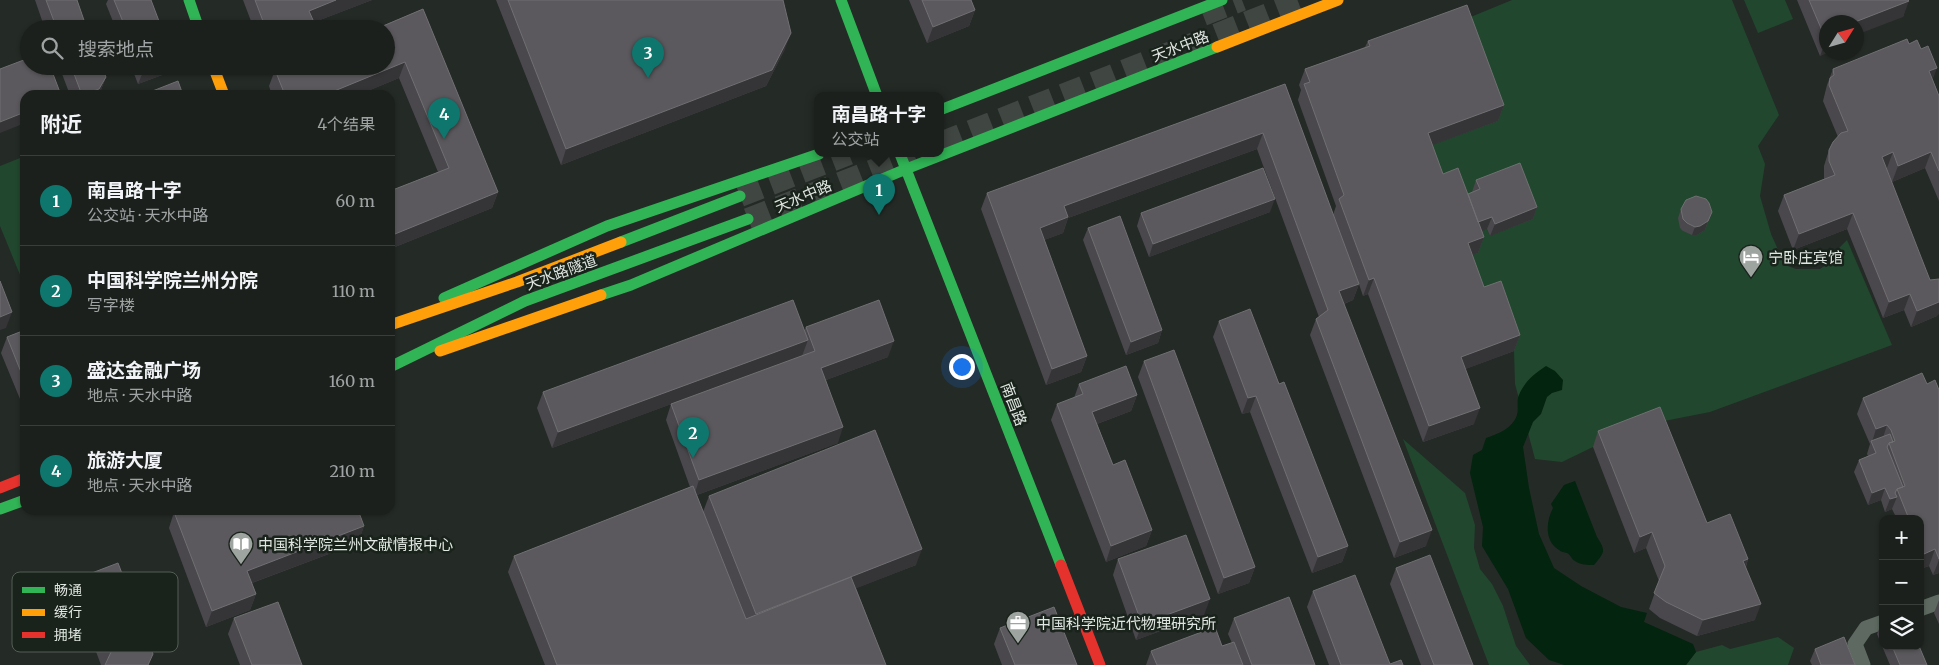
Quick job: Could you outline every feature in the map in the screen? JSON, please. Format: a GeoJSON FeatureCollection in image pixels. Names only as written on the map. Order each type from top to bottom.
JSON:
{"type":"FeatureCollection","features":[{"type":"Feature","properties":{"kind":"street"},"geometry":{"type":"LineString","coordinates":[[189,0],[197,20]]}},
{"type":"Feature","properties":{"kind":"street"},"geometry":{"type":"LineString","coordinates":[[841,0],[876,92]]}},
{"type":"Feature","properties":{"kind":"street","name":"天水中路"},"geometry":{"type":"LineString","coordinates":[[944,108],[1222,0]]}},
{"type":"Feature","properties":{"kind":"street","name":"天水中路"},"geometry":{"type":"LineString","coordinates":[[944,154],[1338,0]]}},
{"type":"Feature","properties":{"kind":"street"},"geometry":{"type":"LineString","coordinates":[[216,75],[222,90]]}},
{"type":"Feature","properties":{"kind":"street"},"geometry":{"type":"LineString","coordinates":[[395,321],[607,226],[814,156]]}},
{"type":"Feature","properties":{"kind":"street","name":"南昌路"},"geometry":{"type":"LineString","coordinates":[[901,157],[1100,665]]}},
{"type":"Feature","properties":{"kind":"street","name":"天水中路"},"geometry":{"type":"LineString","coordinates":[[395,366],[631,285],[937,157]]}},
{"type":"Feature","properties":{"kind":"street","name":"天水路隧道"},"geometry":{"type":"LineString","coordinates":[[395,321],[517,282],[740,196]]}},
{"type":"Feature","properties":{"kind":"street","name":"天水路隧道"},"geometry":{"type":"LineString","coordinates":[[395,366],[525,301],[748,219]]}},
{"type":"Feature","properties":{"kind":"street"},"geometry":{"type":"LineString","coordinates":[[0,488],[20,480]]}},
{"type":"Feature","properties":{"kind":"street"},"geometry":{"type":"LineString","coordinates":[[0,509],[20,502]]}},
{"type":"Feature","properties":{"kind":"street"},"geometry":{"type":"LineString","coordinates":[[1924,608],[1939,602]]}},
{"type":"Feature","properties":{"kind":"street"},"geometry":{"type":"LineString","coordinates":[[1863,665],[1854,644],[1866,628],[1879,623]]}},
{"type":"Feature","properties":{"kind":"shaded area"},"geometry":{"type":"Polygon","coordinates":[[[1512,0],[1732,0],[1779,115],[1758,146],[1765,164],[1760,196],[1771,234],[1785,265],[1796,269],[1820,269],[1829,263],[1835,252],[1847,240],[1892,345],[1710,412],[1654,423],[1593,447],[1562,462],[1535,459],[1515,384],[1514,351],[1479,303],[1462,259],[1472,235],[1487,229],[1490,236],[1532,219],[1437,190],[1422,149],[1461,21],[1512,0]]]}},
{"type":"Feature","properties":{"kind":"shaded area"},"geometry":{"type":"Polygon","coordinates":[[[1744,0],[1785,0],[1793,19],[1758,33],[1744,0]]]}},
{"type":"Feature","properties":{"kind":"shaded area"},"geometry":{"type":"Polygon","coordinates":[[[20,158],[20,275],[0,226],[0,166],[20,158]]]}},
{"type":"Feature","properties":{"kind":"shaded area"},"geometry":{"type":"Polygon","coordinates":[[[1546,366],[1555,371],[1563,380],[1562,390],[1552,393],[1547,397],[1541,414],[1533,422],[1523,447],[1529,488],[1539,534],[1554,568],[1581,586],[1621,607],[1647,613],[1644,622],[1693,644],[1696,652],[1686,665],[1564,665],[1549,660],[1526,638],[1508,589],[1482,546],[1483,527],[1470,473],[1473,455],[1482,450],[1486,438],[1512,424],[1517,415],[1521,390],[1530,378],[1546,366]]]}},
{"type":"Feature","properties":{"kind":"shaded area"},"geometry":{"type":"Polygon","coordinates":[[[1403,439],[1465,493],[1475,525],[1474,548],[1480,569],[1492,584],[1503,606],[1516,646],[1530,665],[1489,665],[1403,439]]]}},
{"type":"Feature","properties":{"kind":"shaded area"},"geometry":{"type":"Polygon","coordinates":[[[1575,481],[1603,549],[1602,554],[1594,565],[1577,562],[1554,546],[1549,536],[1548,525],[1553,508],[1551,504],[1564,485],[1575,481]]]}},
{"type":"Feature","properties":{"kind":"shaded area"},"geometry":{"type":"Polygon","coordinates":[[[1778,637],[1794,648],[1788,665],[1686,665],[1696,652],[1722,645],[1730,649],[1778,637]]]}},
{"type":"Feature","properties":{"kind":"building"},"geometry":{"type":"Polygon","coordinates":[[[46,0],[77,0],[84,20],[54,20],[46,0]]]}},
{"type":"Feature","properties":{"kind":"building"},"geometry":{"type":"Polygon","coordinates":[[[114,0],[151,0],[159,20],[122,20],[114,0]]]}},
{"type":"Feature","properties":{"kind":"building"},"geometry":{"type":"Polygon","coordinates":[[[255,0],[336,0],[309,11],[313,20],[263,20],[255,0]]]}},
{"type":"Feature","properties":{"kind":"building"},"geometry":{"type":"Polygon","coordinates":[[[508,0],[783,0],[791,33],[772,70],[566,149],[508,0]]]}},
{"type":"Feature","properties":{"kind":"building"},"geometry":{"type":"Polygon","coordinates":[[[922,0],[971,0],[975,10],[933,27],[922,0]]]}},
{"type":"Feature","properties":{"kind":"building"},"geometry":{"type":"Polygon","coordinates":[[[1809,0],[1909,1],[1864,18],[1864,15],[1819,15],[1819,24],[1809,0]]]}},
{"type":"Feature","properties":{"kind":"building"},"geometry":{"type":"Polygon","coordinates":[[[1467,5],[1504,105],[1428,133],[1443,174],[1458,168],[1484,237],[1468,243],[1484,287],[1501,281],[1520,335],[1461,357],[1480,408],[1429,426],[1374,278],[1369,280],[1339,199],[1344,195],[1304,84],[1310,82],[1305,69],[1370,46],[1368,41],[1467,5]]]}},
{"type":"Feature","properties":{"kind":"building"},"geometry":{"type":"Polygon","coordinates":[[[423,9],[498,192],[395,234],[395,189],[449,168],[405,62],[395,66],[395,21],[423,9]]]}},
{"type":"Feature","properties":{"kind":"building"},"geometry":{"type":"Polygon","coordinates":[[[1907,39],[1909,44],[1917,40],[1921,49],[1928,46],[1937,68],[1929,71],[1939,96],[1939,171],[1931,152],[1898,166],[1893,152],[1882,157],[1930,280],[1939,279],[1939,302],[1917,311],[1910,294],[1889,302],[1853,213],[1799,234],[1784,195],[1835,175],[1829,161],[1829,150],[1841,133],[1848,131],[1829,85],[1830,78],[1834,75],[1833,69],[1855,60],[1864,60],[1864,56],[1907,39]]]}},
{"type":"Feature","properties":{"kind":"building"},"geometry":{"type":"Polygon","coordinates":[[[20,61],[20,75],[53,75],[59,90],[20,90],[20,114],[0,122],[0,69],[20,61]]]}},
{"type":"Feature","properties":{"kind":"building"},"geometry":{"type":"Polygon","coordinates":[[[74,75],[105,75],[106,77],[99,89],[80,90],[74,75]]]}},
{"type":"Feature","properties":{"kind":"building"},"geometry":{"type":"Polygon","coordinates":[[[277,75],[373,75],[337,90],[283,90],[277,75]]]}},
{"type":"Feature","properties":{"kind":"building"},"geometry":{"type":"Polygon","coordinates":[[[178,81],[181,90],[155,90],[178,81]]]}},
{"type":"Feature","properties":{"kind":"building"},"geometry":{"type":"Polygon","coordinates":[[[1285,84],[1359,284],[1339,291],[1432,530],[1400,542],[1316,319],[1328,310],[1263,133],[1064,206],[1068,217],[1040,228],[1087,356],[1052,369],[987,193],[1285,84]]]}},
{"type":"Feature","properties":{"kind":"building"},"geometry":{"type":"Polygon","coordinates":[[[1520,163],[1537,207],[1495,224],[1492,217],[1478,222],[1468,194],[1480,189],[1476,180],[1520,163]]]}},
{"type":"Feature","properties":{"kind":"building"},"geometry":{"type":"Polygon","coordinates":[[[1263,168],[1275,199],[1153,244],[1141,213],[1263,168]]]}},
{"type":"Feature","properties":{"kind":"building"},"geometry":{"type":"Polygon","coordinates":[[[1696,196],[1706,199],[1712,212],[1708,221],[1695,227],[1683,219],[1681,209],[1686,200],[1696,196]]]}},
{"type":"Feature","properties":{"kind":"building"},"geometry":{"type":"Polygon","coordinates":[[[1120,216],[1162,330],[1131,342],[1088,228],[1120,216]]]}},
{"type":"Feature","properties":{"kind":"building"},"geometry":{"type":"Polygon","coordinates":[[[0,281],[12,312],[0,317],[0,281]]]}},
{"type":"Feature","properties":{"kind":"building"},"geometry":{"type":"Polygon","coordinates":[[[793,300],[808,340],[558,432],[543,392],[793,300]]]}},
{"type":"Feature","properties":{"kind":"building"},"geometry":{"type":"Polygon","coordinates":[[[879,300],[894,341],[821,368],[843,427],[699,480],[671,404],[815,351],[806,327],[879,300]]]}},
{"type":"Feature","properties":{"kind":"building"},"geometry":{"type":"Polygon","coordinates":[[[1250,309],[1279,384],[1284,382],[1348,546],[1318,557],[1256,396],[1248,398],[1219,321],[1250,309]]]}},
{"type":"Feature","properties":{"kind":"building"},"geometry":{"type":"Polygon","coordinates":[[[20,332],[20,370],[7,337],[20,332]]]}},
{"type":"Feature","properties":{"kind":"building"},"geometry":{"type":"Polygon","coordinates":[[[1174,350],[1255,567],[1224,578],[1144,361],[1174,350]]]}},
{"type":"Feature","properties":{"kind":"building"},"geometry":{"type":"Polygon","coordinates":[[[1126,366],[1137,395],[1092,412],[1113,465],[1125,460],[1152,530],[1111,546],[1057,404],[1083,394],[1079,384],[1126,366]]]}},
{"type":"Feature","properties":{"kind":"building"},"geometry":{"type":"Polygon","coordinates":[[[1922,373],[1927,384],[1935,380],[1939,390],[1939,559],[1935,549],[1924,554],[1924,515],[1907,515],[1897,489],[1905,486],[1889,443],[1895,441],[1891,430],[1887,425],[1876,429],[1863,398],[1922,373]]]}},
{"type":"Feature","properties":{"kind":"building"},"geometry":{"type":"Polygon","coordinates":[[[1660,407],[1707,523],[1730,514],[1748,559],[1743,561],[1761,604],[1703,620],[1666,602],[1654,593],[1665,566],[1652,532],[1640,537],[1598,431],[1660,407]]]}},
{"type":"Feature","properties":{"kind":"building"},"geometry":{"type":"Polygon","coordinates":[[[875,430],[922,549],[756,614],[709,496],[875,430]]]}},
{"type":"Feature","properties":{"kind":"building"},"geometry":{"type":"Polygon","coordinates":[[[1890,434],[1893,442],[1889,443],[1887,447],[1903,487],[1897,489],[1895,493],[1897,497],[1890,499],[1885,488],[1872,493],[1859,460],[1876,453],[1871,441],[1890,434]]]}},
{"type":"Feature","properties":{"kind":"building"},"geometry":{"type":"Polygon","coordinates":[[[693,486],[746,619],[851,577],[886,665],[557,665],[514,556],[693,486]]]}},
{"type":"Feature","properties":{"kind":"building","name":"中国科学院兰州文献情报中心"},"geometry":{"type":"Polygon","coordinates":[[[175,515],[360,515],[364,526],[247,571],[256,594],[212,611],[175,515]]]}},
{"type":"Feature","properties":{"kind":"building"},"geometry":{"type":"Polygon","coordinates":[[[1186,535],[1210,599],[1142,624],[1118,559],[1186,535]]]}},
{"type":"Feature","properties":{"kind":"building"},"geometry":{"type":"Polygon","coordinates":[[[1430,555],[1473,665],[1434,665],[1396,568],[1430,555]]]}},
{"type":"Feature","properties":{"kind":"building"},"geometry":{"type":"Polygon","coordinates":[[[118,563],[121,572],[94,572],[118,563]]]}},
{"type":"Feature","properties":{"kind":"building"},"geometry":{"type":"Polygon","coordinates":[[[1355,575],[1390,664],[1401,660],[1403,665],[1341,665],[1313,591],[1355,575]]]}},
{"type":"Feature","properties":{"kind":"building"},"geometry":{"type":"Polygon","coordinates":[[[1289,597],[1315,665],[1252,665],[1234,618],[1289,597]]]}},
{"type":"Feature","properties":{"kind":"building"},"geometry":{"type":"Polygon","coordinates":[[[278,602],[302,665],[252,665],[234,618],[278,602]]]}},
{"type":"Feature","properties":{"kind":"building"},"geometry":{"type":"Polygon","coordinates":[[[1054,607],[1077,665],[1015,665],[1000,628],[1054,607]]]}},
{"type":"Feature","properties":{"kind":"building"},"geometry":{"type":"Polygon","coordinates":[[[1215,627],[1222,646],[1234,642],[1243,665],[1157,665],[1151,651],[1215,627]]]}},
{"type":"Feature","properties":{"kind":"building"},"geometry":{"type":"Polygon","coordinates":[[[1844,637],[1855,665],[1821,665],[1815,649],[1844,637]]]}},
{"type":"Feature","properties":{"kind":"building"},"geometry":{"type":"Polygon","coordinates":[[[1894,650],[1921,650],[1927,665],[1900,665],[1894,650]]]}},
{"type":"Feature","properties":{"kind":"building"},"geometry":{"type":"Polygon","coordinates":[[[111,652],[152,652],[153,654],[148,665],[105,665],[111,652]]]}},
{"type":"Feature","properties":{"kind":"tunnel"},"geometry":{"type":"LineString","coordinates":[[1203,15],[1242,0]]}},
{"type":"Feature","properties":{"kind":"tunnel"},"geometry":{"type":"LineString","coordinates":[[944,141],[1304,0]]}},
{"type":"Feature","properties":{"kind":"tunnel"},"geometry":{"type":"LineString","coordinates":[[740,196],[841,157]]}},
{"type":"Feature","properties":{"kind":"tunnel"},"geometry":{"type":"LineString","coordinates":[[748,219],[906,157]]}},
{"type":"Feature","properties":{"kind":"traffic: fast"},"geometry":{"type":"LineString","coordinates":[[189,0],[196,20]]}},
{"type":"Feature","properties":{"kind":"traffic: fast"},"geometry":{"type":"LineString","coordinates":[[841,0],[876,92]]}},
{"type":"Feature","properties":{"kind":"traffic: fast"},"geometry":{"type":"LineString","coordinates":[[944,108],[1222,0]]}},
{"type":"Feature","properties":{"kind":"traffic: fast"},"geometry":{"type":"LineString","coordinates":[[944,154],[1217,47]]}},
{"type":"Feature","properties":{"kind":"traffic: fast"},"geometry":{"type":"LineString","coordinates":[[444,298],[607,226],[814,156]]}},
{"type":"Feature","properties":{"kind":"traffic: fast"},"geometry":{"type":"LineString","coordinates":[[901,157],[1061,565]]}},
{"type":"Feature","properties":{"kind":"traffic: fast"},"geometry":{"type":"LineString","coordinates":[[601,295],[631,285],[937,157]]}},
{"type":"Feature","properties":{"kind":"traffic: fast"},"geometry":{"type":"LineString","coordinates":[[621,242],[740,196]]}},
{"type":"Feature","properties":{"kind":"traffic: fast"},"geometry":{"type":"LineString","coordinates":[[395,365],[525,301],[748,219]]}},
{"type":"Feature","properties":{"kind":"traffic: fast"},"geometry":{"type":"LineString","coordinates":[[0,509],[20,502]]}},
{"type":"Feature","properties":{"kind":"traffic: slow"},"geometry":{"type":"LineString","coordinates":[[1217,47],[1338,0]]}},
{"type":"Feature","properties":{"kind":"traffic: slow"},"geometry":{"type":"LineString","coordinates":[[216,75],[222,90]]}},
{"type":"Feature","properties":{"kind":"traffic: slow"},"geometry":{"type":"LineString","coordinates":[[395,323],[517,282],[621,242]]}},
{"type":"Feature","properties":{"kind":"traffic: slow"},"geometry":{"type":"LineString","coordinates":[[440,351],[601,295]]}},
{"type":"Feature","properties":{"kind":"traffic: jam"},"geometry":{"type":"LineString","coordinates":[[0,488],[20,480]]}},
{"type":"Feature","properties":{"kind":"traffic: jam"},"geometry":{"type":"LineString","coordinates":[[1061,565],[1100,665]]}},
{"type":"Feature","properties":{"kind":"place","name":"盛达金融广场"},"geometry":{"type":"Point","coordinates":[648,78]}},
{"type":"Feature","properties":{"kind":"place","name":"旅游大厦"},"geometry":{"type":"Point","coordinates":[444,139]}},
{"type":"Feature","properties":{"kind":"place","name":"南昌路十字"},"geometry":{"type":"Point","coordinates":[879,215]}},
{"type":"Feature","properties":{"kind":"place","name":"宁卧庄宾馆"},"geometry":{"type":"Point","coordinates":[1751,278]}},
{"type":"Feature","properties":{"kind":"place","name":"中国科学院兰州分院"},"geometry":{"type":"Point","coordinates":[693,458]}},
{"type":"Feature","properties":{"kind":"place","name":"中国科学院兰州文献情报中心"},"geometry":{"type":"Point","coordinates":[241,565]}},
{"type":"Feature","properties":{"kind":"place","name":"中国科学院近代物理研究所"},"geometry":{"type":"Point","coordinates":[1018,644]}}]}
